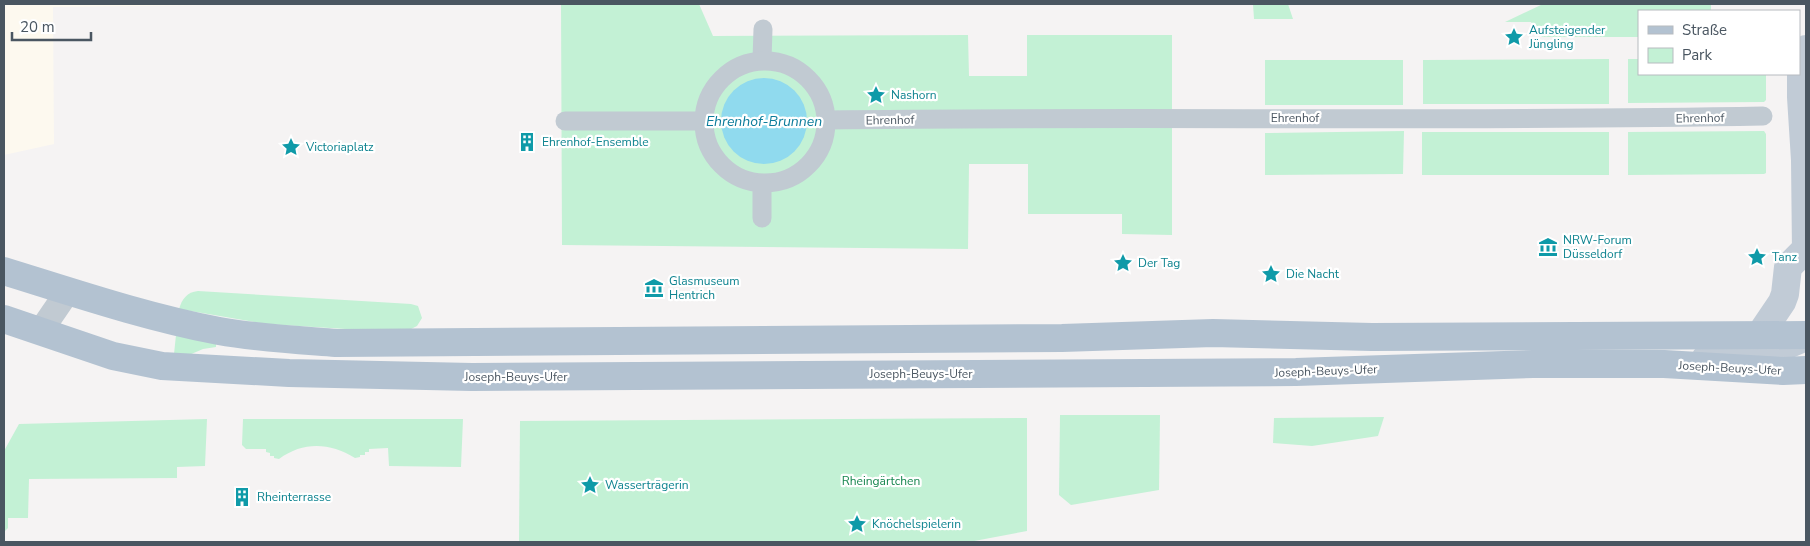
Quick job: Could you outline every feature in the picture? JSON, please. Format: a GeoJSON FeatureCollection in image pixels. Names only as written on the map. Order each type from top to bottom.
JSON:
{"type":"FeatureCollection","features":[{"type":"Feature","properties":{"kind":"main road"},"geometry":{"type":"LineString","coordinates":[[1759,336],[1782,302],[1785,294],[1788,267],[1806,250],[1805,160],[1801,97],[1806,48]]}},
{"type":"Feature","properties":{"kind":"main road"},"geometry":{"type":"LineString","coordinates":[[4,271],[141,313],[220,331],[282,339],[336,343],[1052,338],[1213,333],[1372,337],[1806,336]]}},
{"type":"Feature","properties":{"kind":"main road","name":"Joseph-Beuys-Ufer"},"geometry":{"type":"LineString","coordinates":[[4,319],[113,356],[162,366],[289,373],[472,377],[1296,372],[1469,366],[1664,364],[1782,371],[1806,370]]}},
{"type":"Feature","properties":{"kind":"main road"},"geometry":{"type":"LineString","coordinates":[[1664,364],[1773,352],[1806,336]]}},
{"type":"Feature","properties":{"kind":"street"},"geometry":{"type":"LineString","coordinates":[[762,60],[763,29]]}},
{"type":"Feature","properties":{"kind":"street"},"geometry":{"type":"LineString","coordinates":[[762,60],[782,62],[799,70],[814,84],[823,101],[826,120],[824,140],[814,159],[800,173],[782,182],[762,184],[748,182],[735,177],[718,163],[707,143],[703,121],[706,103],[714,86],[727,72],[744,64],[762,60]]}},
{"type":"Feature","properties":{"kind":"street","name":"Ehrenhof"},"geometry":{"type":"LineString","coordinates":[[826,120],[1191,118],[1618,119],[1763,116]]}},
{"type":"Feature","properties":{"kind":"street"},"geometry":{"type":"LineString","coordinates":[[565,121],[703,121]]}},
{"type":"Feature","properties":{"kind":"street"},"geometry":{"type":"LineString","coordinates":[[762,184],[762,218]]}},
{"type":"Feature","properties":{"kind":"street"},"geometry":{"type":"LineString","coordinates":[[40,332],[68,291]]}},
{"type":"Feature","properties":{"kind":"shaded area"},"geometry":{"type":"Polygon","coordinates":[[[4,4],[287,4],[53,7],[54,144],[4,155],[4,4]]]}},
{"type":"Feature","properties":{"kind":"green space"},"geometry":{"type":"Polygon","coordinates":[[[561,4],[699,4],[713,36],[968,35],[969,76],[1027,76],[1027,35],[1172,35],[1172,235],[1122,234],[1122,214],[1028,214],[1028,164],[969,164],[968,249],[562,245],[561,4]]]}},
{"type":"Feature","properties":{"kind":"green space"},"geometry":{"type":"Polygon","coordinates":[[[1253,4],[1288,4],[1293,19],[1254,19],[1253,4]]]}},
{"type":"Feature","properties":{"kind":"green space"},"geometry":{"type":"Polygon","coordinates":[[[1543,4],[1711,4],[1711,10],[1638,10],[1638,37],[1542,37],[1531,22],[1505,22],[1543,4]]]}},
{"type":"Feature","properties":{"kind":"green space"},"geometry":{"type":"Polygon","coordinates":[[[1609,59],[1609,104],[1423,104],[1423,60],[1609,59]]]}},
{"type":"Feature","properties":{"kind":"green space"},"geometry":{"type":"Polygon","coordinates":[[[1628,59],[1638,59],[1638,75],[1766,75],[1766,100],[1764,102],[1628,103],[1628,59]]]}},
{"type":"Feature","properties":{"kind":"green space"},"geometry":{"type":"Polygon","coordinates":[[[1265,60],[1403,60],[1403,105],[1265,105],[1265,60]]]}},
{"type":"Feature","properties":{"kind":"green space"},"geometry":{"type":"Polygon","coordinates":[[[1404,131],[1403,174],[1265,175],[1265,133],[1404,131]]]}},
{"type":"Feature","properties":{"kind":"green space"},"geometry":{"type":"Polygon","coordinates":[[[1764,131],[1766,134],[1766,173],[1764,174],[1628,175],[1628,132],[1764,131]]]}},
{"type":"Feature","properties":{"kind":"green space"},"geometry":{"type":"Polygon","coordinates":[[[1422,132],[1609,132],[1609,175],[1422,175],[1422,132]]]}},
{"type":"Feature","properties":{"kind":"green space"},"geometry":{"type":"Polygon","coordinates":[[[198,291],[411,304],[418,306],[422,318],[417,326],[411,329],[346,329],[266,324],[179,309],[186,297],[198,291]]]}},
{"type":"Feature","properties":{"kind":"green space"},"geometry":{"type":"Polygon","coordinates":[[[176,335],[216,344],[216,347],[203,349],[189,355],[174,354],[176,335]]]}},
{"type":"Feature","properties":{"kind":"green space"},"geometry":{"type":"Polygon","coordinates":[[[1060,415],[1160,415],[1159,490],[1071,505],[1059,495],[1060,415]]]}},
{"type":"Feature","properties":{"kind":"green space"},"geometry":{"type":"Polygon","coordinates":[[[1384,417],[1378,436],[1312,446],[1273,443],[1274,418],[1384,417]]]}},
{"type":"Feature","properties":{"kind":"green space","name":"Rheingärtchen"},"geometry":{"type":"Polygon","coordinates":[[[1027,418],[1027,531],[969,542],[519,542],[520,421],[1027,418]]]}},
{"type":"Feature","properties":{"kind":"green space"},"geometry":{"type":"Polygon","coordinates":[[[207,419],[205,466],[177,467],[177,478],[29,479],[28,518],[8,518],[8,528],[4,532],[4,451],[19,424],[207,419]]]}},
{"type":"Feature","properties":{"kind":"green space"},"geometry":{"type":"Polygon","coordinates":[[[243,419],[463,419],[461,467],[389,466],[388,448],[369,449],[369,452],[365,452],[365,455],[355,458],[336,449],[317,446],[298,449],[279,459],[274,458],[274,456],[270,456],[270,453],[266,452],[266,449],[246,449],[242,445],[243,419]]]}},
{"type":"Feature","properties":{"kind":"water","name":"Ehrenhof-Brunnen"},"geometry":{"type":"Polygon","coordinates":[[[764,78],[780,81],[788,85],[800,97],[804,105],[807,121],[804,137],[800,145],[788,157],[780,161],[764,164],[748,161],[740,157],[728,145],[724,137],[721,121],[724,105],[728,97],[740,85],[748,81],[764,78]]]}},
{"type":"Feature","properties":{"kind":"place","name":"Aufsteigender Jüngling"},"geometry":{"type":"Point","coordinates":[1514,37]}},
{"type":"Feature","properties":{"kind":"place","name":"Nashorn"},"geometry":{"type":"Point","coordinates":[876,95]}},
{"type":"Feature","properties":{"kind":"place","name":"Ehrenhof-Ensemble"},"geometry":{"type":"Point","coordinates":[527,142]}},
{"type":"Feature","properties":{"kind":"place","name":"Victoriaplatz"},"geometry":{"type":"Point","coordinates":[291,147]}},
{"type":"Feature","properties":{"kind":"place","name":"NRW-Forum Düsseldorf"},"geometry":{"type":"Point","coordinates":[1548,247]}},
{"type":"Feature","properties":{"kind":"place","name":"Tanz"},"geometry":{"type":"Point","coordinates":[1757,257]}},
{"type":"Feature","properties":{"kind":"place","name":"Der Tag"},"geometry":{"type":"Point","coordinates":[1123,263]}},
{"type":"Feature","properties":{"kind":"place","name":"Die Nacht"},"geometry":{"type":"Point","coordinates":[1271,274]}},
{"type":"Feature","properties":{"kind":"place","name":"Glasmuseum Hentrich"},"geometry":{"type":"Point","coordinates":[654,288]}},
{"type":"Feature","properties":{"kind":"place","name":"Wasserträgerin"},"geometry":{"type":"Point","coordinates":[590,485]}},
{"type":"Feature","properties":{"kind":"place","name":"Rheinterrasse"},"geometry":{"type":"Point","coordinates":[242,497]}},
{"type":"Feature","properties":{"kind":"place","name":"Knöchelspielerin"},"geometry":{"type":"Point","coordinates":[857,524]}}]}
